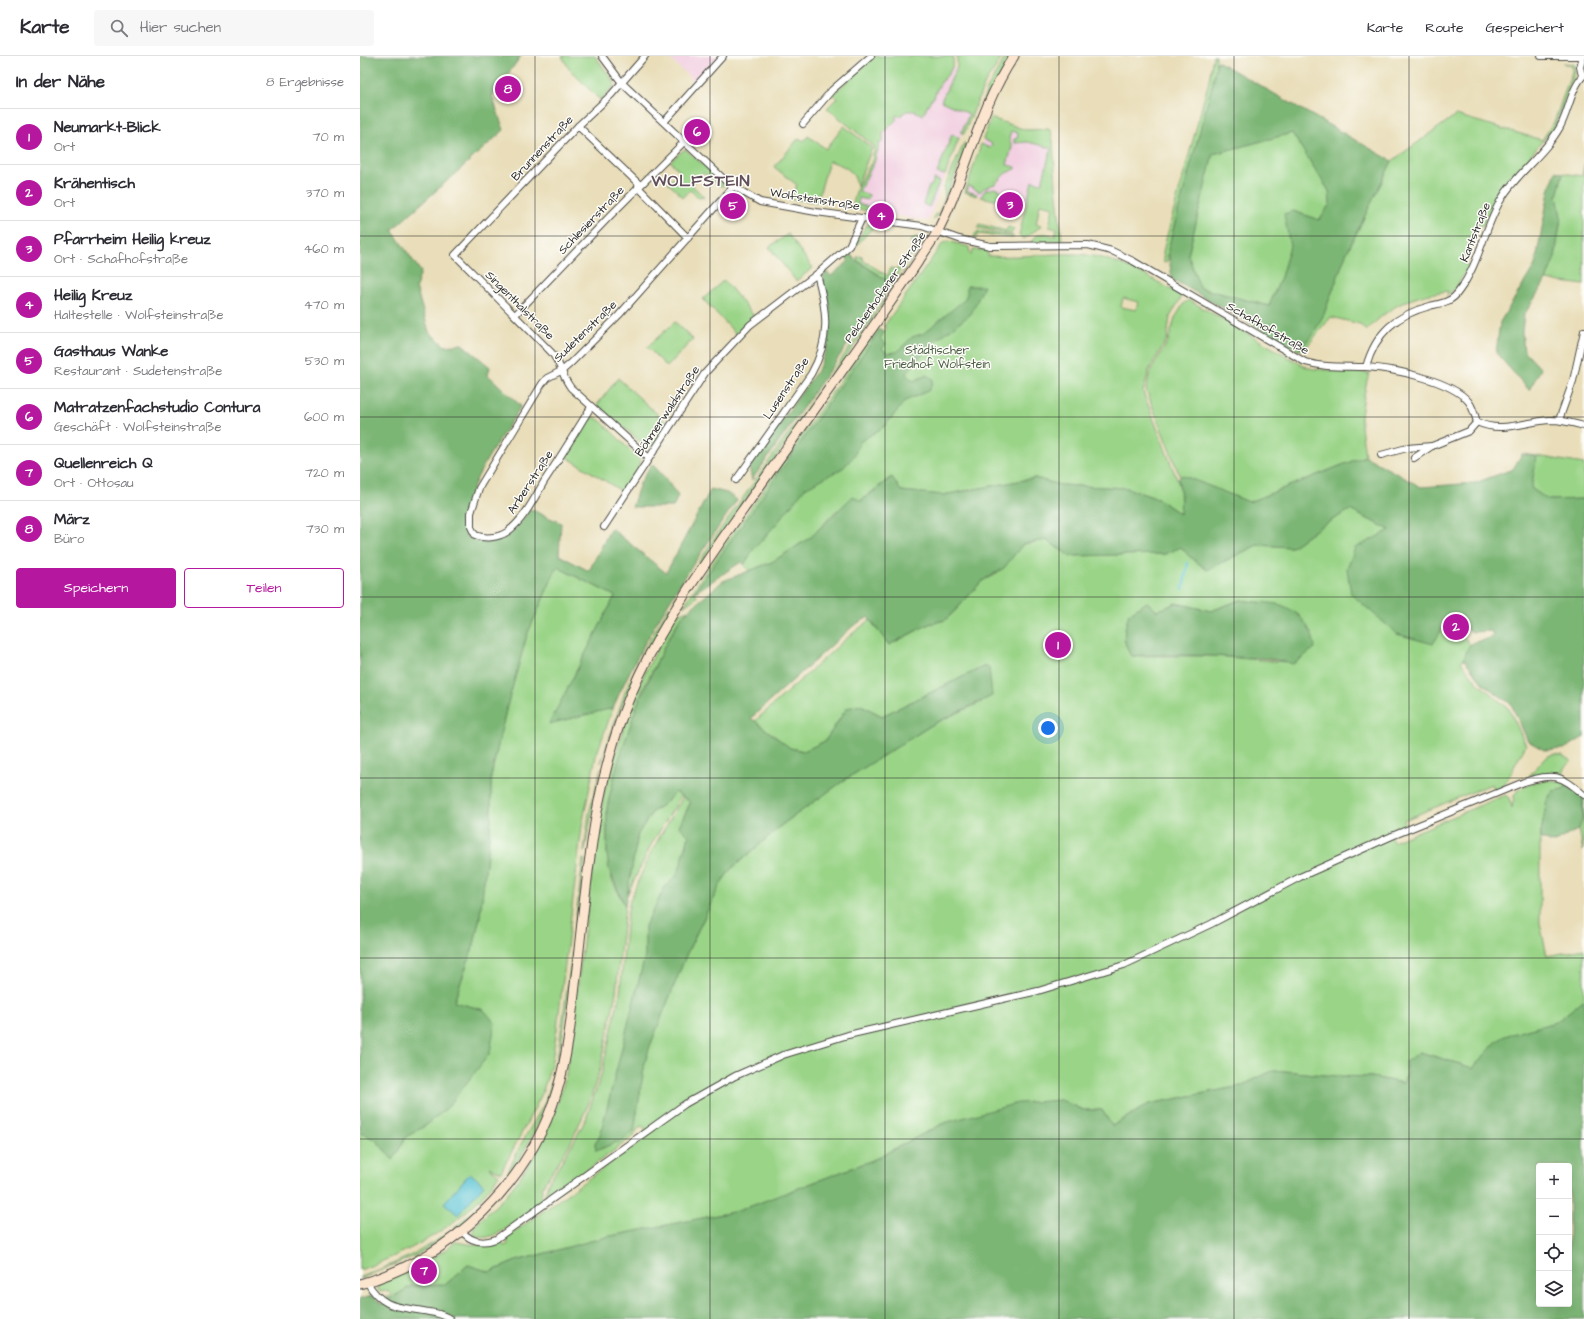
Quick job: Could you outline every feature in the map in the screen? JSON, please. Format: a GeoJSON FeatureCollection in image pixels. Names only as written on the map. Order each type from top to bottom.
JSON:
{"type":"FeatureCollection","features":[{"type":"Feature","properties":{"kind":"main road","name":"Pelchenhofener Straße"},"geometry":{"type":"LineString","coordinates":[[364,1283],[418,1259],[461,1230],[493,1202],[510,1182],[535,1141],[552,1107],[564,1064],[592,834],[611,750],[633,689],[659,636],[687,591],[938,231],[994,92],[1014,56]]}},
{"type":"Feature","properties":{"kind":"street","name":"Wolfsteinstraße"},"geometry":{"type":"LineString","coordinates":[[602,56],[622,83],[733,187],[747,195],[770,204],[912,224],[938,231]]}},
{"type":"Feature","properties":{"kind":"street","name":"Brunnenstraße"},"geometry":{"type":"LineString","coordinates":[[455,255],[578,126],[622,83],[645,56]]}},
{"type":"Feature","properties":{"kind":"street"},"geometry":{"type":"LineString","coordinates":[[664,122],[723,56]]}},
{"type":"Feature","properties":{"kind":"street"},"geometry":{"type":"LineString","coordinates":[[803,124],[837,85],[871,56]]}},
{"type":"Feature","properties":{"kind":"street"},"geometry":{"type":"LineString","coordinates":[[1541,56],[1584,56]]}},
{"type":"Feature","properties":{"kind":"street","name":"Kantstraße"},"geometry":{"type":"LineString","coordinates":[[1366,367],[1378,339],[1393,321],[1414,310],[1446,302],[1459,292],[1474,265],[1488,224],[1495,209],[1512,184],[1555,136],[1583,75],[1580,67],[1584,56]]}},
{"type":"Feature","properties":{"kind":"street"},"geometry":{"type":"LineString","coordinates":[[578,126],[639,186],[688,238]]}},
{"type":"Feature","properties":{"kind":"street","name":"Schlesierstraße"},"geometry":{"type":"LineString","coordinates":[[515,315],[639,186],[684,142]]}},
{"type":"Feature","properties":{"kind":"street","name":"Sudetenstraße"},"geometry":{"type":"LineString","coordinates":[[471,527],[471,513],[474,502],[486,474],[542,384],[547,378],[563,370],[619,315],[733,187]]}},
{"type":"Feature","properties":{"kind":"street","name":"Böhmerwaldstraße"},"geometry":{"type":"LineString","coordinates":[[604,527],[695,385],[716,360],[750,325],[817,274],[849,246],[862,218]]}},
{"type":"Feature","properties":{"kind":"street","name":"Schafhofstraße"},"geometry":{"type":"LineString","coordinates":[[938,231],[959,239],[990,246],[1073,245],[1094,246],[1112,251],[1133,261],[1305,362],[1326,366],[1366,367],[1403,372],[1442,385],[1454,391],[1469,402],[1477,422]]}},
{"type":"Feature","properties":{"kind":"street","name":"Singenthalstraße"},"geometry":{"type":"LineString","coordinates":[[455,255],[559,361],[567,383],[591,407],[649,458]]}},
{"type":"Feature","properties":{"kind":"street","name":"Lusenstraße"},"geometry":{"type":"LineString","coordinates":[[736,480],[816,365],[824,343],[826,325],[825,305],[817,274]]}},
{"type":"Feature","properties":{"kind":"street"},"geometry":{"type":"LineString","coordinates":[[1559,420],[1573,382],[1584,331]]}},
{"type":"Feature","properties":{"kind":"street","name":"Arberstraße"},"geometry":{"type":"LineString","coordinates":[[471,527],[475,535],[486,537],[505,533],[512,527],[538,492],[591,407]]}},
{"type":"Feature","properties":{"kind":"street"},"geometry":{"type":"LineString","coordinates":[[1414,458],[1432,446],[1462,435],[1471,430],[1477,422],[1496,427],[1559,420],[1584,426]]}},
{"type":"Feature","properties":{"kind":"street"},"geometry":{"type":"LineString","coordinates":[[1381,455],[1407,448],[1432,446]]}},
{"type":"Feature","properties":{"kind":"street"},"geometry":{"type":"LineString","coordinates":[[461,1230],[467,1237],[474,1240],[488,1241],[496,1239],[684,1104],[735,1076],[783,1055],[848,1035],[1038,992],[1124,965],[1211,924],[1300,877],[1392,836],[1524,782],[1547,776],[1557,776],[1567,781],[1584,794]]}},
{"type":"Feature","properties":{"kind":"street"},"geometry":{"type":"LineString","coordinates":[[364,1283],[386,1304],[437,1314],[450,1319]]}},
{"type":"Feature","properties":{"kind":"shaded area"},"geometry":{"type":"Polygon","coordinates":[[[667,56],[718,56],[695,82],[667,56]]]}},
{"type":"Feature","properties":{"kind":"shaded area"},"geometry":{"type":"Polygon","coordinates":[[[952,67],[957,67],[969,114],[928,221],[852,208],[857,188],[872,161],[875,147],[827,108],[946,78],[952,67]]]}},
{"type":"Feature","properties":{"kind":"shaded area"},"geometry":{"type":"Polygon","coordinates":[[[991,118],[1026,130],[1048,129],[1051,131],[1056,187],[1029,202],[1005,196],[999,201],[965,192],[991,118]]]}},
{"type":"Feature","properties":{"kind":"green space"},"geometry":{"type":"Polygon","coordinates":[[[360,56],[498,56],[501,58],[502,56],[521,56],[492,96],[504,130],[392,230],[421,272],[416,287],[429,332],[445,346],[462,344],[490,367],[488,375],[521,406],[482,468],[474,485],[468,502],[465,519],[466,536],[476,541],[486,542],[503,538],[518,526],[530,509],[561,523],[559,555],[589,571],[611,528],[666,573],[711,489],[727,493],[737,500],[686,575],[654,627],[639,653],[613,708],[549,724],[615,596],[557,567],[527,635],[506,710],[491,776],[491,819],[480,916],[474,944],[454,1002],[484,1010],[495,1023],[490,1053],[448,1107],[428,1124],[406,1137],[393,1160],[376,1140],[360,1132],[360,56]]]}},
{"type":"Feature","properties":{"kind":"green space"},"geometry":{"type":"Polygon","coordinates":[[[562,56],[595,56],[614,82],[614,86],[600,100],[569,69],[562,56]]]}},
{"type":"Feature","properties":{"kind":"green space"},"geometry":{"type":"Polygon","coordinates":[[[875,56],[953,56],[953,65],[950,72],[940,84],[933,99],[931,99],[923,115],[915,111],[906,111],[899,117],[897,115],[895,117],[897,119],[883,133],[883,141],[880,143],[874,163],[859,191],[869,195],[868,200],[859,198],[858,204],[869,207],[869,211],[852,208],[857,188],[872,161],[875,147],[827,108],[837,98],[833,94],[875,56]]]}},
{"type":"Feature","properties":{"kind":"green space"},"geometry":{"type":"Polygon","coordinates":[[[957,56],[1003,56],[985,83],[964,134],[961,133],[969,114],[941,101],[957,67],[957,56]]]}},
{"type":"Feature","properties":{"kind":"green space"},"geometry":{"type":"Polygon","coordinates":[[[1006,56],[1010,56],[972,133],[987,89],[1006,56]]]}},
{"type":"Feature","properties":{"kind":"green space"},"geometry":{"type":"Polygon","coordinates":[[[1213,56],[1216,56],[1215,76],[1171,237],[1168,261],[1164,263],[1163,253],[1165,243],[1209,81],[1213,56]]]}},
{"type":"Feature","properties":{"kind":"green space"},"geometry":{"type":"Polygon","coordinates":[[[1217,61],[1392,161],[1346,254],[1324,314],[1315,331],[1299,351],[1172,279],[1168,249],[1212,86],[1217,61]],[[1292,133],[1213,154],[1188,255],[1200,288],[1269,306],[1281,277],[1290,246],[1284,214],[1293,211],[1319,220],[1330,204],[1329,191],[1292,133]]]}},
{"type":"Feature","properties":{"kind":"green space"},"geometry":{"type":"Polygon","coordinates":[[[1563,63],[1574,64],[1575,73],[1554,128],[1504,186],[1490,209],[1483,226],[1477,224],[1462,262],[1469,266],[1457,286],[1447,296],[1448,291],[1423,296],[1403,303],[1385,314],[1366,331],[1360,324],[1331,317],[1308,345],[1299,351],[1324,314],[1346,254],[1392,161],[1456,115],[1542,140],[1554,122],[1572,72],[1572,66],[1563,63]]]}},
{"type":"Feature","properties":{"kind":"green space"},"geometry":{"type":"Polygon","coordinates":[[[991,118],[1026,130],[1048,129],[1051,131],[1062,241],[1031,243],[1036,236],[1041,234],[1055,236],[1057,229],[1049,227],[1053,207],[1040,204],[1036,224],[1041,225],[1040,227],[1024,239],[1019,235],[1032,181],[1042,183],[1051,148],[1028,142],[1014,143],[1014,139],[1017,139],[1018,133],[1011,131],[1009,138],[1012,147],[1007,165],[1016,167],[1016,169],[1006,173],[995,184],[984,188],[980,192],[969,186],[967,191],[977,194],[976,196],[965,192],[981,144],[990,148],[992,144],[983,139],[991,118]]]}},
{"type":"Feature","properties":{"kind":"green space"},"geometry":{"type":"Polygon","coordinates":[[[844,126],[872,148],[857,186],[854,176],[848,169],[829,161],[817,202],[789,199],[797,185],[774,167],[799,138],[804,141],[808,136],[826,149],[844,126]]]}},
{"type":"Feature","properties":{"kind":"green space"},"geometry":{"type":"Polygon","coordinates":[[[1292,133],[1329,191],[1330,204],[1319,220],[1293,211],[1285,214],[1290,246],[1281,277],[1269,306],[1200,288],[1188,255],[1213,154],[1292,133]]]}},
{"type":"Feature","properties":{"kind":"green space"},"geometry":{"type":"Polygon","coordinates":[[[952,134],[959,138],[945,175],[937,173],[952,134]]]}},
{"type":"Feature","properties":{"kind":"green space"},"geometry":{"type":"Polygon","coordinates":[[[964,143],[966,144],[966,148],[938,216],[934,220],[935,214],[938,215],[945,197],[944,188],[964,143]]]}},
{"type":"Feature","properties":{"kind":"green space"},"geometry":{"type":"Polygon","coordinates":[[[685,149],[722,181],[724,184],[722,187],[703,173],[692,185],[704,197],[699,198],[690,190],[683,197],[668,183],[680,172],[670,161],[685,149]]]}},
{"type":"Feature","properties":{"kind":"green space"},"geometry":{"type":"Polygon","coordinates":[[[1584,164],[1584,285],[1546,280],[1555,257],[1561,217],[1557,196],[1563,173],[1582,176],[1584,164]]]}},
{"type":"Feature","properties":{"kind":"green space"},"geometry":{"type":"Polygon","coordinates":[[[1556,171],[1563,173],[1557,196],[1561,217],[1555,257],[1546,280],[1524,315],[1522,332],[1524,351],[1541,369],[1529,390],[1496,353],[1500,322],[1535,265],[1549,191],[1556,171]]]}},
{"type":"Feature","properties":{"kind":"green space"},"geometry":{"type":"Polygon","coordinates":[[[934,179],[940,181],[929,207],[923,204],[929,186],[931,186],[934,179]]]}},
{"type":"Feature","properties":{"kind":"green space"},"geometry":{"type":"Polygon","coordinates":[[[995,188],[1001,191],[999,201],[981,197],[985,190],[995,188]]]}},
{"type":"Feature","properties":{"kind":"green space"},"geometry":{"type":"Polygon","coordinates":[[[872,223],[876,224],[857,245],[856,243],[867,225],[872,223]]]}},
{"type":"Feature","properties":{"kind":"green space"},"geometry":{"type":"Polygon","coordinates":[[[979,224],[1006,231],[1008,227],[1014,229],[1011,234],[978,228],[979,224]]]}},
{"type":"Feature","properties":{"kind":"green space"},"geometry":{"type":"Polygon","coordinates":[[[978,231],[1013,236],[1013,238],[978,234],[977,237],[974,238],[978,231]]]}},
{"type":"Feature","properties":{"kind":"green space"},"geometry":{"type":"Polygon","coordinates":[[[788,234],[813,268],[796,281],[769,247],[788,234]]]}},
{"type":"Feature","properties":{"kind":"green space"},"geometry":{"type":"Polygon","coordinates":[[[915,237],[921,238],[919,244],[891,283],[857,260],[857,257],[861,256],[864,261],[888,276],[890,268],[898,269],[914,246],[910,242],[915,237]]]}},
{"type":"Feature","properties":{"kind":"green space","name":"Städtischer Friedhof Wolfstein"},"geometry":{"type":"Polygon","coordinates":[[[949,241],[969,247],[970,253],[972,254],[973,250],[987,250],[988,256],[1076,254],[1105,259],[1145,275],[1182,296],[1170,317],[1167,339],[1149,370],[1143,392],[1180,487],[1181,514],[1158,499],[1127,488],[1060,485],[1035,478],[943,495],[901,491],[891,477],[860,501],[836,511],[811,537],[772,562],[749,571],[741,562],[841,394],[887,328],[884,326],[943,243],[949,241]],[[1123,298],[1121,307],[1136,310],[1138,302],[1123,298]]]}},
{"type":"Feature","properties":{"kind":"green space"},"geometry":{"type":"Polygon","coordinates":[[[919,250],[846,358],[673,602],[715,537],[919,250]]]}},
{"type":"Feature","properties":{"kind":"green space"},"geometry":{"type":"Polygon","coordinates":[[[847,253],[891,283],[752,480],[749,467],[819,368],[827,348],[830,308],[822,280],[826,271],[831,276],[849,261],[844,256],[847,253]]]}},
{"type":"Feature","properties":{"kind":"green space"},"geometry":{"type":"Polygon","coordinates":[[[724,280],[754,316],[736,334],[703,299],[724,280]]]}},
{"type":"Feature","properties":{"kind":"green space"},"geometry":{"type":"Polygon","coordinates":[[[967,286],[984,286],[971,314],[932,343],[906,374],[913,381],[927,375],[933,380],[928,391],[905,401],[885,426],[860,442],[854,456],[843,468],[805,488],[779,521],[753,550],[744,565],[741,562],[694,593],[880,330],[884,332],[880,339],[886,344],[882,349],[888,353],[897,352],[912,337],[924,333],[964,300],[967,294],[967,286]]]}},
{"type":"Feature","properties":{"kind":"green space"},"geometry":{"type":"Polygon","coordinates":[[[1189,300],[1304,366],[1314,369],[1369,373],[1361,416],[1365,456],[1249,502],[1182,476],[1180,477],[1146,390],[1150,372],[1168,341],[1175,318],[1184,303],[1189,300]]]}},
{"type":"Feature","properties":{"kind":"green space"},"geometry":{"type":"Polygon","coordinates":[[[675,322],[693,339],[667,367],[647,347],[675,322]]]}},
{"type":"Feature","properties":{"kind":"green space"},"geometry":{"type":"Polygon","coordinates":[[[877,329],[880,330],[695,592],[697,597],[683,607],[706,571],[877,329]]]}},
{"type":"Feature","properties":{"kind":"green space"},"geometry":{"type":"Polygon","coordinates":[[[618,378],[667,423],[654,445],[648,448],[597,405],[618,378]]]}},
{"type":"Feature","properties":{"kind":"green space"},"geometry":{"type":"Polygon","coordinates":[[[595,417],[602,422],[640,460],[638,470],[623,492],[565,456],[586,421],[595,417]]]}},
{"type":"Feature","properties":{"kind":"green space"},"geometry":{"type":"Polygon","coordinates":[[[1522,454],[1537,456],[1531,488],[1548,500],[1584,499],[1584,737],[1564,749],[1544,750],[1528,741],[1511,704],[1483,684],[1464,659],[1468,648],[1473,643],[1490,638],[1493,635],[1491,631],[1472,632],[1455,620],[1448,619],[1433,644],[1397,634],[1351,594],[1347,569],[1355,548],[1390,530],[1350,510],[1323,525],[1292,547],[1257,545],[1207,570],[1188,555],[1181,547],[1165,554],[1070,556],[1046,540],[1023,544],[1004,568],[982,581],[945,620],[929,624],[889,645],[868,617],[853,626],[751,718],[790,748],[804,751],[825,741],[847,708],[861,705],[882,716],[983,667],[989,667],[992,696],[935,723],[846,779],[783,824],[730,870],[720,885],[687,953],[650,1046],[645,1062],[634,1131],[619,1143],[616,1142],[596,1151],[595,1144],[600,1136],[645,956],[645,926],[666,885],[678,874],[689,836],[679,826],[691,802],[675,792],[664,804],[653,811],[638,834],[625,906],[609,870],[607,854],[607,808],[617,765],[637,705],[666,643],[682,616],[723,581],[772,562],[811,537],[853,496],[861,501],[892,477],[901,491],[943,495],[1035,478],[1060,485],[1127,488],[1158,499],[1180,514],[1181,495],[1178,479],[1182,475],[1249,502],[1365,456],[1421,487],[1475,483],[1513,469],[1522,454]]]}},
{"type":"Feature","properties":{"kind":"green space"},"geometry":{"type":"Polygon","coordinates":[[[1537,456],[1584,464],[1584,499],[1548,500],[1531,488],[1537,456]]]}},
{"type":"Feature","properties":{"kind":"green space"},"geometry":{"type":"Polygon","coordinates":[[[652,464],[665,478],[678,496],[673,507],[632,507],[640,483],[652,464]]]}},
{"type":"Feature","properties":{"kind":"green space"},"geometry":{"type":"Polygon","coordinates":[[[1350,510],[1390,530],[1352,594],[1397,634],[1433,643],[1445,623],[1459,632],[1471,645],[1461,662],[1478,683],[1509,709],[1526,745],[1503,787],[1495,791],[1492,784],[1404,820],[1407,827],[1401,830],[1395,826],[1389,834],[1393,842],[1505,795],[1509,798],[1512,808],[1514,796],[1517,791],[1536,782],[1549,780],[1562,782],[1568,785],[1563,789],[1553,791],[1547,800],[1540,838],[1540,923],[1547,956],[1584,949],[1584,1000],[1556,1022],[1505,1036],[1496,1042],[1473,1068],[1420,1052],[1403,1083],[1372,1077],[1335,1076],[1274,1070],[1241,1086],[1149,1104],[1112,1126],[1102,1110],[1083,1110],[1061,1100],[944,1123],[873,1160],[738,1211],[606,1237],[516,1261],[490,1272],[468,1265],[445,1285],[411,1286],[386,1301],[387,1296],[390,1297],[392,1294],[387,1291],[380,1292],[378,1290],[379,1285],[383,1281],[409,1271],[436,1256],[456,1242],[479,1245],[501,1241],[504,1246],[508,1244],[507,1237],[644,1139],[645,1128],[642,1126],[638,1128],[634,1136],[550,1197],[545,1195],[548,1183],[586,1119],[602,1072],[620,993],[627,916],[630,900],[651,852],[683,797],[691,801],[679,826],[689,836],[678,874],[666,885],[645,926],[645,956],[600,1136],[595,1144],[596,1151],[616,1142],[634,1131],[645,1062],[650,1046],[687,953],[720,885],[730,870],[783,824],[846,779],[935,723],[984,701],[988,667],[983,667],[882,716],[861,705],[847,708],[825,741],[804,751],[790,748],[755,721],[848,637],[870,620],[889,645],[929,624],[945,620],[982,581],[996,574],[1023,544],[1046,540],[1070,556],[1165,554],[1181,547],[1188,555],[1207,570],[1257,545],[1292,547],[1323,525],[1350,510]],[[1240,600],[1211,611],[1176,603],[1157,611],[1147,602],[1129,614],[1124,635],[1126,645],[1131,656],[1213,656],[1285,662],[1299,615],[1279,605],[1240,600]]]}},
{"type":"Feature","properties":{"kind":"green space"},"geometry":{"type":"Polygon","coordinates":[[[557,567],[615,596],[550,723],[613,708],[596,756],[582,826],[557,1029],[551,1066],[541,1096],[501,1172],[489,1167],[499,1175],[486,1192],[455,1221],[437,1233],[419,1244],[360,1270],[360,1132],[376,1140],[393,1160],[406,1137],[428,1124],[484,1010],[454,1002],[474,944],[480,916],[491,819],[491,776],[506,710],[527,635],[557,567]]]}},
{"type":"Feature","properties":{"kind":"green space"},"geometry":{"type":"Polygon","coordinates":[[[1240,600],[1277,604],[1292,610],[1308,627],[1314,641],[1315,648],[1293,664],[1278,660],[1253,658],[1180,655],[1131,656],[1128,650],[1124,635],[1129,614],[1147,602],[1157,611],[1176,603],[1211,611],[1240,600]]]}},
{"type":"Feature","properties":{"kind":"green space"},"geometry":{"type":"Polygon","coordinates":[[[669,607],[671,607],[670,611],[624,701],[601,763],[625,692],[643,652],[669,607]]]}},
{"type":"Feature","properties":{"kind":"green space"},"geometry":{"type":"Polygon","coordinates":[[[688,610],[679,620],[642,691],[627,735],[607,808],[607,854],[612,880],[625,906],[616,993],[601,1066],[589,1103],[570,1144],[542,1187],[541,1202],[508,1228],[488,1237],[480,1237],[473,1234],[474,1227],[506,1195],[526,1168],[543,1138],[556,1107],[566,1075],[597,834],[605,790],[630,707],[646,670],[677,614],[688,610]]]}},
{"type":"Feature","properties":{"kind":"green space"},"geometry":{"type":"Polygon","coordinates":[[[1553,754],[1562,755],[1571,761],[1564,768],[1562,775],[1548,773],[1531,777],[1529,776],[1546,757],[1553,754]]]}},
{"type":"Feature","properties":{"kind":"green space"},"geometry":{"type":"Polygon","coordinates":[[[601,768],[585,850],[584,852],[589,813],[601,768]]]}},
{"type":"Feature","properties":{"kind":"green space"},"geometry":{"type":"Polygon","coordinates":[[[1568,785],[1583,798],[1582,820],[1579,829],[1553,843],[1540,838],[1547,800],[1553,791],[1563,789],[1568,785]]]}},
{"type":"Feature","properties":{"kind":"green space"},"geometry":{"type":"Polygon","coordinates":[[[675,792],[681,796],[651,845],[627,895],[638,834],[653,811],[664,804],[675,792]]]}},
{"type":"Feature","properties":{"kind":"green space"},"geometry":{"type":"Polygon","coordinates":[[[1583,798],[1583,851],[1579,829],[1582,820],[1583,798]]]}},
{"type":"Feature","properties":{"kind":"green space"},"geometry":{"type":"Polygon","coordinates":[[[583,859],[585,860],[574,942],[573,941],[583,859]]]}},
{"type":"Feature","properties":{"kind":"green space"},"geometry":{"type":"Polygon","coordinates":[[[573,947],[574,959],[564,1028],[556,1071],[550,1092],[533,1133],[515,1166],[506,1176],[520,1146],[544,1104],[555,1073],[573,947]]]}},
{"type":"Feature","properties":{"kind":"green space"},"geometry":{"type":"Polygon","coordinates":[[[1584,1000],[1584,1319],[360,1319],[360,1299],[372,1296],[382,1304],[411,1286],[445,1285],[468,1265],[490,1272],[516,1261],[606,1237],[738,1211],[873,1160],[944,1123],[1018,1103],[1061,1100],[1083,1110],[1102,1110],[1112,1126],[1149,1104],[1241,1086],[1274,1070],[1335,1076],[1372,1077],[1403,1083],[1407,1073],[1405,1062],[1420,1052],[1473,1068],[1496,1042],[1505,1036],[1556,1022],[1584,1000]]]}},
{"type":"Feature","properties":{"kind":"green space"},"geometry":{"type":"Polygon","coordinates":[[[504,1179],[489,1200],[481,1208],[464,1223],[452,1230],[479,1206],[504,1179]]]}},
{"type":"Feature","properties":{"kind":"green space"},"geometry":{"type":"Polygon","coordinates":[[[449,1232],[451,1233],[449,1235],[417,1255],[360,1279],[360,1277],[395,1263],[417,1252],[449,1232]]]}},
{"type":"Feature","properties":{"kind":"water"},"geometry":{"type":"Polygon","coordinates":[[[470,1173],[484,1185],[458,1215],[444,1203],[470,1173]]]}},
{"type":"Feature","properties":{"kind":"waterway"},"geometry":{"type":"LineString","coordinates":[[1183,589],[1188,563]]}},
{"type":"Feature","properties":{"kind":"place","name":"März"},"geometry":{"type":"Point","coordinates":[508,89]}},
{"type":"Feature","properties":{"kind":"place","name":"Matratzenfachstudio Contura"},"geometry":{"type":"Point","coordinates":[697,132]}},
{"type":"Feature","properties":{"kind":"place","name":"Pfarrheim Heilig kreuz"},"geometry":{"type":"Point","coordinates":[1010,205]}},
{"type":"Feature","properties":{"kind":"place","name":"Gasthaus Wanke"},"geometry":{"type":"Point","coordinates":[733,206]}},
{"type":"Feature","properties":{"kind":"place","name":"Heilig Kreuz"},"geometry":{"type":"Point","coordinates":[881,216]}},
{"type":"Feature","properties":{"kind":"place","name":"Krähentisch"},"geometry":{"type":"Point","coordinates":[1456,627]}},
{"type":"Feature","properties":{"kind":"place","name":"Neumarkt-Blick"},"geometry":{"type":"Point","coordinates":[1058,645]}},
{"type":"Feature","properties":{"kind":"place","name":"Quellenreich Q"},"geometry":{"type":"Point","coordinates":[424,1271]}},
{"type":"Feature","properties":{"kind":"district","name":"WOLFSTEIN"},"geometry":{"type":"Point","coordinates":[701,180]}}]}
